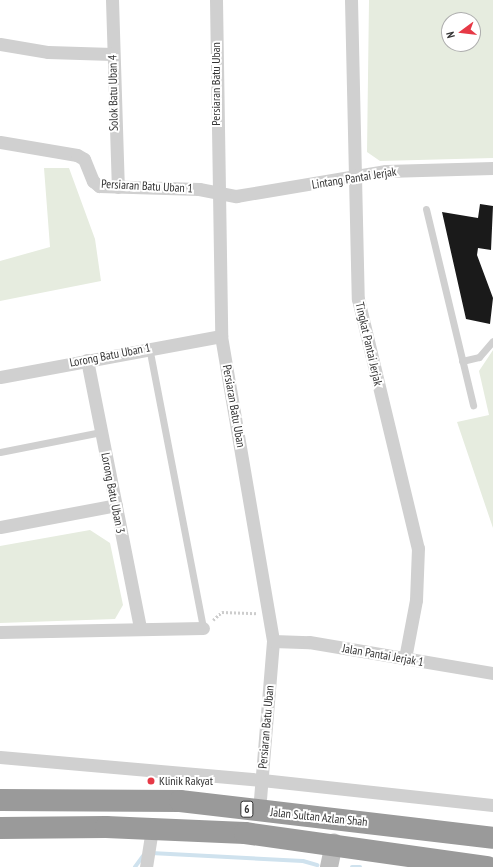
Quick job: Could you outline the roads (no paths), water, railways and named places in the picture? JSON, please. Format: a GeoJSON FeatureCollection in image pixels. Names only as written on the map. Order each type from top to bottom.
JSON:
{"type":"FeatureCollection","features":[{"type":"Feature","properties":{"kind":"highway","name":"Jalan Sultan Azlan Shah"},"geometry":{"type":"LineString","coordinates":[[0,800],[122,799],[259,810],[493,838]]}},
{"type":"Feature","properties":{"kind":"highway","name":"Jalan Sultan Azlan Shah"},"geometry":{"type":"LineString","coordinates":[[0,828],[151,838],[245,833],[334,843],[464,865],[488,867]]}},
{"type":"Feature","properties":{"kind":"street","name":"Solok Batu Uban 4"},"geometry":{"type":"LineString","coordinates":[[112,0],[112,54],[118,187]]}},
{"type":"Feature","properties":{"kind":"street","name":"Persiaran Batu Uban"},"geometry":{"type":"LineString","coordinates":[[216,0],[217,192],[221,336],[270,613],[273,641],[259,810]]}},
{"type":"Feature","properties":{"kind":"street","name":"Tingkat Pantai Jerjak"},"geometry":{"type":"LineString","coordinates":[[351,0],[361,321],[418,548],[416,600],[405,658]]}},
{"type":"Feature","properties":{"kind":"street"},"geometry":{"type":"LineString","coordinates":[[0,44],[48,52],[112,54]]}},
{"type":"Feature","properties":{"kind":"street","name":"Persiaran Batu Uban 1"},"geometry":{"type":"LineString","coordinates":[[0,142],[78,155],[84,160],[93,182],[99,186],[185,188],[217,192]]}},
{"type":"Feature","properties":{"kind":"street","name":"Lintang Pantai Jerjak"},"geometry":{"type":"LineString","coordinates":[[217,192],[250,197],[357,175],[493,168]]}},
{"type":"Feature","properties":{"kind":"street","name":"Lorong Batu Uban 1"},"geometry":{"type":"LineString","coordinates":[[0,376],[149,347],[221,336]]}},
{"type":"Feature","properties":{"kind":"street","name":"Lorong Batu Uban 3"},"geometry":{"type":"LineString","coordinates":[[87,360],[140,627]]}},
{"type":"Feature","properties":{"kind":"street"},"geometry":{"type":"LineString","coordinates":[[0,527],[116,505]]}},
{"type":"Feature","properties":{"kind":"street"},"geometry":{"type":"LineString","coordinates":[[0,632],[140,627],[203,628]]}},
{"type":"Feature","properties":{"kind":"street","name":"Jalan Pantai Jerjak 1"},"geometry":{"type":"LineString","coordinates":[[273,641],[309,642],[493,673]]}},
{"type":"Feature","properties":{"kind":"street"},"geometry":{"type":"LineString","coordinates":[[0,757],[262,780],[493,805]]}},
{"type":"Feature","properties":{"kind":"street"},"geometry":{"type":"LineString","coordinates":[[147,865],[151,838]]}},
{"type":"Feature","properties":{"kind":"street"},"geometry":{"type":"LineString","coordinates":[[329,867],[334,843]]}},
{"type":"Feature","properties":{"kind":"lane"},"geometry":{"type":"LineString","coordinates":[[426,209],[473,405]]}},
{"type":"Feature","properties":{"kind":"lane"},"geometry":{"type":"LineString","coordinates":[[462,361],[479,357],[493,341]]}},
{"type":"Feature","properties":{"kind":"lane"},"geometry":{"type":"LineString","coordinates":[[149,347],[203,628]]}},
{"type":"Feature","properties":{"kind":"lane"},"geometry":{"type":"LineString","coordinates":[[0,452],[101,432]]}},
{"type":"Feature","properties":{"kind":"waterway"},"geometry":{"type":"LineString","coordinates":[[151,853],[303,861],[317,865]]}},
{"type":"Feature","properties":{"kind":"waterway"},"geometry":{"type":"LineString","coordinates":[[135,867],[143,856]]}},
{"type":"Feature","properties":{"kind":"waterway"},"geometry":{"type":"LineString","coordinates":[[352,867],[360,867]]}},
{"type":"Feature","properties":{"kind":"place","name":"Klinik Rakyat"},"geometry":{"type":"Point","coordinates":[151,781]}}]}
